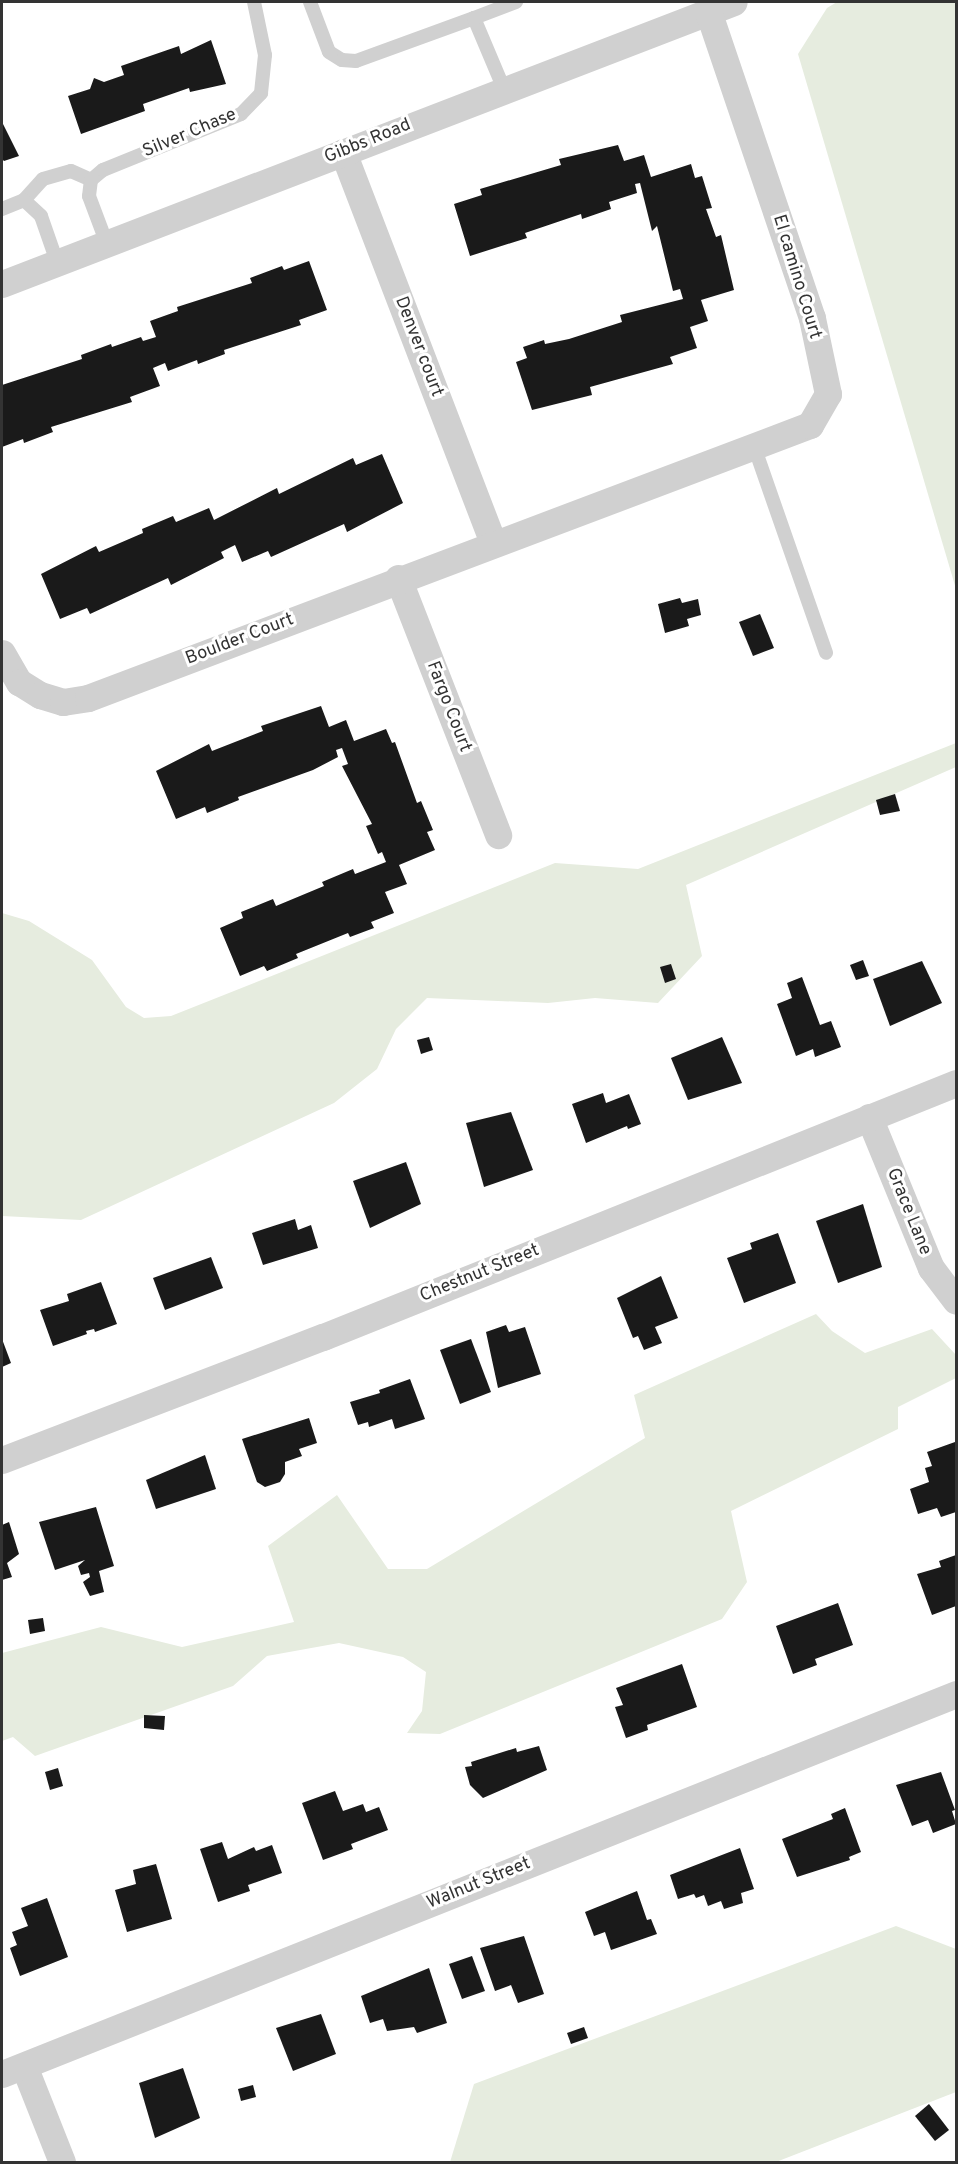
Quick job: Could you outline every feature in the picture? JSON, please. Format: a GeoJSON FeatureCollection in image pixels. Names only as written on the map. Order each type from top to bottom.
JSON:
{"type":"FeatureCollection","features":[{"type":"Feature","properties":{"kind":"street","name":"Gibbs Road"},"geometry":{"type":"LineString","coordinates":[[2,284],[734,2]]}},
{"type":"Feature","properties":{"kind":"street","name":"El camino Court"},"geometry":{"type":"LineString","coordinates":[[493,543],[810,425],[828,394],[812,318],[708,11]]}},
{"type":"Feature","properties":{"kind":"street","name":"Denver court"},"geometry":{"type":"LineString","coordinates":[[343,152],[493,543]]}},
{"type":"Feature","properties":{"kind":"street","name":"Boulder Court"},"geometry":{"type":"LineString","coordinates":[[2,653],[8,668],[28,689],[51,700],[74,701],[493,543]]}},
{"type":"Feature","properties":{"kind":"street","name":"Fargo Court"},"geometry":{"type":"LineString","coordinates":[[398,578],[498,835]]}},
{"type":"Feature","properties":{"kind":"street","name":"Chestnut Street"},"geometry":{"type":"LineString","coordinates":[[2,1460],[323,1337],[957,1083]]}},
{"type":"Feature","properties":{"kind":"street","name":"Grace Lane"},"geometry":{"type":"LineString","coordinates":[[869,1117],[931,1268],[957,1301]]}},
{"type":"Feature","properties":{"kind":"street","name":"Walnut Street"},"geometry":{"type":"LineString","coordinates":[[13,2070],[957,1694]]}},
{"type":"Feature","properties":{"kind":"street"},"geometry":{"type":"LineString","coordinates":[[13,2070],[62,2163]]}},
{"type":"Feature","properties":{"kind":"lane","name":"Silver Chase"},"geometry":{"type":"LineString","coordinates":[[91,180],[103,170],[241,114],[261,93],[265,55],[254,2]]}},
{"type":"Feature","properties":{"kind":"lane"},"geometry":{"type":"LineString","coordinates":[[310,2],[329,52],[349,61],[516,2]]}},
{"type":"Feature","properties":{"kind":"lane"},"geometry":{"type":"LineString","coordinates":[[474,18],[504,89]]}},
{"type":"Feature","properties":{"kind":"lane"},"geometry":{"type":"LineString","coordinates":[[2,209],[24,200],[43,179],[70,171],[91,180],[89,196],[107,244]]}},
{"type":"Feature","properties":{"kind":"lane"},"geometry":{"type":"LineString","coordinates":[[24,200],[41,216],[57,262]]}},
{"type":"Feature","properties":{"kind":"lane"},"geometry":{"type":"LineString","coordinates":[[754,446],[826,653]]}},
{"type":"Feature","properties":{"kind":"shaded area"},"geometry":{"type":"Polygon","coordinates":[[[837,2],[956,2],[956,589],[798,54],[827,8],[837,2]]]}},
{"type":"Feature","properties":{"kind":"shaded area"},"geometry":{"type":"Polygon","coordinates":[[[956,743],[956,767],[686,885],[702,956],[658,1003],[595,998],[548,1003],[427,998],[396,1029],[377,1069],[334,1103],[81,1220],[2,1216],[2,913],[29,921],[92,960],[126,1007],[144,1018],[171,1016],[555,863],[638,869],[956,743]]]}},
{"type":"Feature","properties":{"kind":"shaded area"},"geometry":{"type":"Polygon","coordinates":[[[816,1314],[832,1331],[865,1353],[932,1329],[956,1355],[956,1378],[898,1407],[898,1429],[731,1511],[747,1582],[722,1619],[440,1734],[407,1733],[422,1711],[426,1672],[403,1657],[339,1643],[267,1656],[233,1686],[35,1756],[13,1737],[2,1741],[2,1653],[101,1627],[182,1647],[294,1622],[268,1546],[337,1495],[388,1569],[427,1569],[645,1438],[634,1395],[816,1314]]]}},
{"type":"Feature","properties":{"kind":"shaded area"},"geometry":{"type":"Polygon","coordinates":[[[896,1926],[956,1949],[956,2092],[776,2162],[450,2162],[474,2084],[896,1926]]]}},
{"type":"Feature","properties":{"kind":"building"},"geometry":{"type":"Polygon","coordinates":[[[211,40],[226,84],[190,92],[189,88],[143,104],[145,111],[81,134],[68,96],[90,89],[94,78],[104,82],[124,75],[121,66],[179,46],[181,54],[211,40]]]}},
{"type":"Feature","properties":{"kind":"building"},"geometry":{"type":"Polygon","coordinates":[[[2,122],[19,156],[4,161],[2,159],[2,122]]]}},
{"type":"Feature","properties":{"kind":"building"},"geometry":{"type":"Polygon","coordinates":[[[618,145],[624,161],[644,155],[651,177],[691,164],[695,178],[702,176],[712,208],[706,209],[716,237],[721,235],[734,290],[701,300],[708,321],[690,327],[697,348],[670,357],[673,364],[590,387],[592,395],[532,410],[516,362],[527,358],[523,347],[544,340],[545,344],[569,339],[622,322],[620,315],[683,299],[680,289],[673,291],[657,226],[652,231],[640,183],[635,184],[637,193],[609,202],[611,209],[582,219],[581,214],[525,233],[527,238],[470,256],[454,204],[482,195],[480,189],[561,165],[559,159],[618,145]]]}},
{"type":"Feature","properties":{"kind":"building"},"geometry":{"type":"Polygon","coordinates":[[[309,261],[327,310],[299,320],[301,325],[224,350],[225,354],[198,364],[197,360],[168,371],[165,363],[153,368],[160,386],[130,397],[132,402],[51,427],[53,432],[24,443],[23,439],[2,447],[2,385],[82,359],[81,355],[111,344],[112,347],[141,337],[143,341],[156,337],[150,321],[178,311],[177,307],[252,283],[250,278],[282,266],[284,270],[309,261]]]}},
{"type":"Feature","properties":{"kind":"building"},"geometry":{"type":"Polygon","coordinates":[[[382,454],[403,503],[347,532],[344,524],[271,557],[268,551],[242,562],[235,545],[221,552],[224,558],[171,585],[168,578],[90,614],[87,608],[60,619],[41,574],[96,546],[99,552],[143,533],[142,529],[173,516],[176,522],[209,508],[214,520],[277,488],[279,494],[353,458],[356,465],[382,454]]]}},
{"type":"Feature","properties":{"kind":"building"},"geometry":{"type":"Polygon","coordinates":[[[680,598],[682,603],[698,599],[701,615],[687,619],[689,626],[665,633],[658,604],[680,598]]]}},
{"type":"Feature","properties":{"kind":"building"},"geometry":{"type":"Polygon","coordinates":[[[760,614],[774,648],[753,656],[739,622],[760,614]]]}},
{"type":"Feature","properties":{"kind":"building"},"geometry":{"type":"Polygon","coordinates":[[[321,706],[329,727],[346,720],[354,741],[386,729],[392,743],[395,742],[417,803],[421,801],[433,830],[427,832],[435,850],[399,865],[407,884],[385,892],[394,913],[371,922],[374,928],[350,937],[348,933],[296,954],[298,958],[267,971],[264,966],[240,976],[220,928],[243,918],[241,912],[273,899],[276,906],[324,886],[322,882],[353,869],[355,874],[386,862],[382,852],[378,854],[366,826],[372,824],[342,766],[348,764],[342,748],[336,750],[338,757],[313,770],[238,797],[239,800],[207,813],[205,807],[176,819],[156,771],[209,744],[212,751],[263,731],[261,726],[321,706]]]}},
{"type":"Feature","properties":{"kind":"building"},"geometry":{"type":"Polygon","coordinates":[[[895,794],[900,811],[880,815],[876,800],[895,794]]]}},
{"type":"Feature","properties":{"kind":"building"},"geometry":{"type":"Polygon","coordinates":[[[863,960],[869,976],[856,980],[850,965],[863,960]]]}},
{"type":"Feature","properties":{"kind":"building"},"geometry":{"type":"Polygon","coordinates":[[[922,961],[942,1003],[890,1026],[873,979],[922,961]]]}},
{"type":"Feature","properties":{"kind":"building"},"geometry":{"type":"Polygon","coordinates":[[[671,964],[676,979],[665,983],[660,967],[671,964]]]}},
{"type":"Feature","properties":{"kind":"building"},"geometry":{"type":"Polygon","coordinates":[[[802,977],[820,1025],[831,1021],[841,1047],[815,1057],[813,1049],[796,1056],[777,1004],[792,998],[787,983],[802,977]]]}},
{"type":"Feature","properties":{"kind":"building"},"geometry":{"type":"Polygon","coordinates":[[[429,1037],[433,1050],[421,1054],[417,1040],[429,1037]]]}},
{"type":"Feature","properties":{"kind":"building"},"geometry":{"type":"Polygon","coordinates":[[[722,1037],[742,1083],[688,1100],[671,1058],[722,1037]]]}},
{"type":"Feature","properties":{"kind":"building"},"geometry":{"type":"Polygon","coordinates":[[[603,1093],[606,1103],[629,1094],[641,1124],[628,1129],[627,1126],[586,1143],[572,1104],[603,1093]]]}},
{"type":"Feature","properties":{"kind":"building"},"geometry":{"type":"Polygon","coordinates":[[[511,1112],[533,1170],[484,1187],[466,1123],[511,1112]]]}},
{"type":"Feature","properties":{"kind":"building"},"geometry":{"type":"Polygon","coordinates":[[[406,1162],[421,1204],[370,1228],[353,1181],[406,1162]]]}},
{"type":"Feature","properties":{"kind":"building"},"geometry":{"type":"Polygon","coordinates":[[[863,1204],[882,1267],[838,1283],[816,1221],[863,1204]]]}},
{"type":"Feature","properties":{"kind":"building"},"geometry":{"type":"Polygon","coordinates":[[[295,1219],[298,1230],[311,1225],[318,1248],[263,1265],[252,1233],[295,1219]]]}},
{"type":"Feature","properties":{"kind":"building"},"geometry":{"type":"Polygon","coordinates":[[[778,1233],[796,1283],[744,1303],[727,1258],[752,1249],[750,1243],[778,1233]]]}},
{"type":"Feature","properties":{"kind":"building"},"geometry":{"type":"Polygon","coordinates":[[[211,1257],[223,1288],[165,1310],[153,1278],[211,1257]]]}},
{"type":"Feature","properties":{"kind":"building"},"geometry":{"type":"Polygon","coordinates":[[[661,1276],[678,1318],[655,1327],[662,1343],[644,1350],[638,1336],[633,1338],[617,1298],[661,1276]]]}},
{"type":"Feature","properties":{"kind":"building"},"geometry":{"type":"Polygon","coordinates":[[[101,1282],[117,1324],[95,1332],[94,1329],[86,1331],[87,1334],[53,1346],[40,1310],[69,1301],[67,1294],[101,1282]]]}},
{"type":"Feature","properties":{"kind":"building"},"geometry":{"type":"Polygon","coordinates":[[[506,1325],[509,1332],[525,1327],[541,1374],[498,1388],[486,1332],[506,1325]]]}},
{"type":"Feature","properties":{"kind":"building"},"geometry":{"type":"Polygon","coordinates":[[[2,1339],[11,1363],[2,1367],[2,1339]]]}},
{"type":"Feature","properties":{"kind":"building"},"geometry":{"type":"Polygon","coordinates":[[[471,1339],[491,1392],[460,1404],[440,1350],[471,1339]]]}},
{"type":"Feature","properties":{"kind":"building"},"geometry":{"type":"Polygon","coordinates":[[[410,1379],[425,1419],[395,1429],[392,1419],[369,1427],[368,1422],[358,1425],[350,1402],[380,1393],[379,1390],[410,1379]]]}},
{"type":"Feature","properties":{"kind":"building"},"geometry":{"type":"Polygon","coordinates":[[[309,1418],[317,1443],[299,1449],[302,1456],[285,1462],[285,1474],[280,1482],[265,1487],[257,1482],[242,1439],[309,1418]]]}},
{"type":"Feature","properties":{"kind":"building"},"geometry":{"type":"Polygon","coordinates":[[[955,1442],[956,1512],[941,1517],[937,1508],[918,1514],[910,1489],[929,1482],[925,1468],[932,1466],[927,1452],[955,1442]]]}},
{"type":"Feature","properties":{"kind":"building"},"geometry":{"type":"Polygon","coordinates":[[[205,1455],[216,1489],[156,1509],[146,1480],[205,1455]]]}},
{"type":"Feature","properties":{"kind":"building"},"geometry":{"type":"Polygon","coordinates":[[[96,1507],[114,1566],[99,1571],[104,1592],[90,1596],[83,1582],[90,1577],[89,1573],[81,1575],[78,1566],[85,1560],[55,1570],[39,1522],[96,1507]]]}},
{"type":"Feature","properties":{"kind":"building"},"geometry":{"type":"Polygon","coordinates":[[[9,1522],[19,1554],[7,1563],[12,1577],[2,1580],[2,1525],[9,1522]]]}},
{"type":"Feature","properties":{"kind":"building"},"geometry":{"type":"Polygon","coordinates":[[[956,1555],[956,1606],[932,1615],[917,1574],[941,1567],[939,1561],[956,1555]]]}},
{"type":"Feature","properties":{"kind":"building"},"geometry":{"type":"Polygon","coordinates":[[[838,1603],[853,1645],[815,1659],[817,1665],[793,1674],[776,1626],[838,1603]]]}},
{"type":"Feature","properties":{"kind":"building"},"geometry":{"type":"Polygon","coordinates":[[[43,1618],[45,1631],[30,1634],[28,1620],[43,1618]]]}},
{"type":"Feature","properties":{"kind":"building"},"geometry":{"type":"Polygon","coordinates":[[[682,1664],[697,1707],[647,1725],[648,1730],[626,1738],[615,1707],[623,1705],[616,1688],[682,1664]]]}},
{"type":"Feature","properties":{"kind":"building"},"geometry":{"type":"Polygon","coordinates":[[[144,1715],[165,1716],[164,1730],[144,1728],[144,1715]]]}},
{"type":"Feature","properties":{"kind":"building"},"geometry":{"type":"Polygon","coordinates":[[[539,1746],[547,1770],[483,1798],[470,1785],[465,1767],[472,1766],[471,1762],[516,1748],[517,1752],[539,1746]]]}},
{"type":"Feature","properties":{"kind":"building"},"geometry":{"type":"Polygon","coordinates":[[[58,1768],[63,1786],[50,1790],[45,1772],[58,1768]]]}},
{"type":"Feature","properties":{"kind":"building"},"geometry":{"type":"Polygon","coordinates":[[[941,1772],[955,1810],[952,1811],[956,1824],[933,1833],[928,1820],[912,1826],[896,1785],[941,1772]]]}},
{"type":"Feature","properties":{"kind":"building"},"geometry":{"type":"Polygon","coordinates":[[[335,1791],[343,1811],[363,1804],[366,1812],[379,1807],[388,1830],[351,1844],[353,1849],[323,1860],[302,1803],[335,1791]]]}},
{"type":"Feature","properties":{"kind":"building"},"geometry":{"type":"Polygon","coordinates":[[[845,1808],[861,1852],[849,1857],[850,1860],[797,1877],[782,1839],[833,1819],[831,1814],[845,1808]]]}},
{"type":"Feature","properties":{"kind":"building"},"geometry":{"type":"Polygon","coordinates":[[[222,1842],[228,1859],[254,1847],[256,1851],[272,1845],[282,1873],[248,1885],[250,1891],[218,1902],[200,1849],[222,1842]]]}},
{"type":"Feature","properties":{"kind":"building"},"geometry":{"type":"Polygon","coordinates":[[[740,1848],[754,1889],[741,1893],[743,1903],[724,1909],[721,1901],[708,1906],[704,1895],[696,1898],[694,1894],[678,1899],[670,1875],[740,1848]]]}},
{"type":"Feature","properties":{"kind":"building"},"geometry":{"type":"Polygon","coordinates":[[[156,1864],[172,1919],[127,1932],[115,1890],[136,1884],[133,1870],[156,1864]]]}},
{"type":"Feature","properties":{"kind":"building"},"geometry":{"type":"Polygon","coordinates":[[[637,1891],[647,1920],[651,1919],[657,1934],[611,1950],[605,1932],[594,1936],[585,1912],[637,1891]]]}},
{"type":"Feature","properties":{"kind":"building"},"geometry":{"type":"Polygon","coordinates":[[[47,1898],[68,1957],[20,1976],[10,1948],[17,1945],[12,1932],[28,1926],[21,1908],[47,1898]]]}},
{"type":"Feature","properties":{"kind":"building"},"geometry":{"type":"Polygon","coordinates":[[[524,1936],[544,1994],[518,2003],[511,1985],[495,1991],[480,1948],[524,1936]]]}},
{"type":"Feature","properties":{"kind":"building"},"geometry":{"type":"Polygon","coordinates":[[[472,1956],[485,1991],[462,1999],[449,1964],[472,1956]]]}},
{"type":"Feature","properties":{"kind":"building"},"geometry":{"type":"Polygon","coordinates":[[[429,1968],[447,2023],[417,2033],[414,2027],[387,2031],[383,2019],[370,2023],[361,1996],[429,1968]]]}},
{"type":"Feature","properties":{"kind":"building"},"geometry":{"type":"Polygon","coordinates":[[[321,2014],[336,2054],[293,2071],[276,2028],[321,2014]]]}},
{"type":"Feature","properties":{"kind":"building"},"geometry":{"type":"Polygon","coordinates":[[[584,2027],[588,2038],[571,2044],[567,2033],[584,2027]]]}},
{"type":"Feature","properties":{"kind":"building"},"geometry":{"type":"Polygon","coordinates":[[[183,2068],[200,2118],[155,2138],[139,2083],[183,2068]]]}},
{"type":"Feature","properties":{"kind":"building"},"geometry":{"type":"Polygon","coordinates":[[[253,2085],[256,2097],[241,2101],[238,2089],[253,2085]]]}},
{"type":"Feature","properties":{"kind":"building"},"geometry":{"type":"Polygon","coordinates":[[[929,2104],[949,2130],[935,2141],[915,2116],[929,2104]]]}}]}
